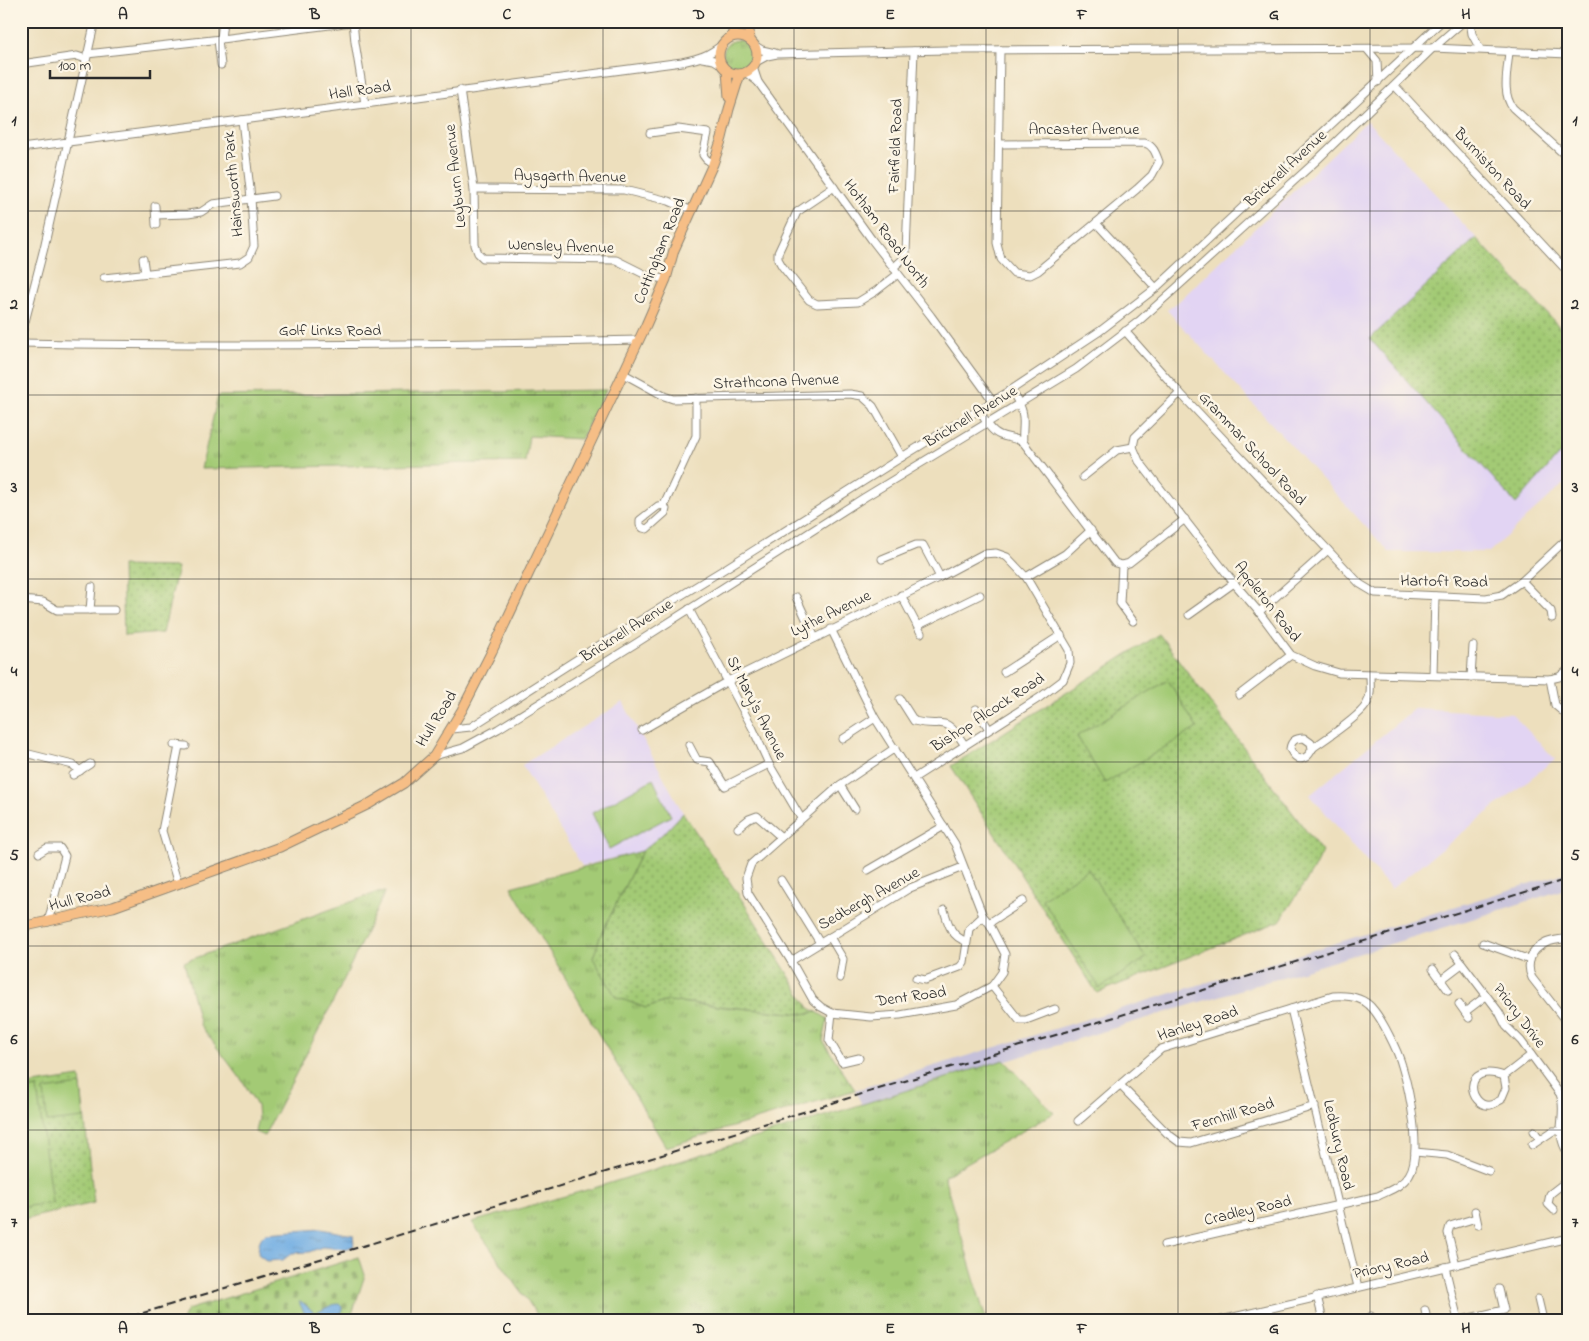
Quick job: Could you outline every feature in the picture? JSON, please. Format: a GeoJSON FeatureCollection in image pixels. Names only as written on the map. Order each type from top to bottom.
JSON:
{"type":"FeatureCollection","features":[{"type":"Feature","properties":{"kind":"main road"},"geometry":{"type":"LineString","coordinates":[[738,21],[731,37],[723,44],[719,54],[725,68],[733,74],[748,69],[757,53],[752,43],[748,21]]}},
{"type":"Feature","properties":{"kind":"main road"},"geometry":{"type":"LineString","coordinates":[[731,37],[741,36],[752,43]]}},
{"type":"Feature","properties":{"kind":"main road","name":"Cottingham Road"},"geometry":{"type":"LineString","coordinates":[[624,374],[666,279],[674,250],[713,164],[722,138],[728,109],[730,85],[725,68]]}},
{"type":"Feature","properties":{"kind":"main road","name":"Cottingham Road"},"geometry":{"type":"LineString","coordinates":[[728,109],[748,69]]}},
{"type":"Feature","properties":{"kind":"main road","name":"Hull Road"},"geometry":{"type":"LineString","coordinates":[[21,927],[113,908],[280,847],[369,804],[404,783],[434,756],[451,729],[495,644],[624,374]]}},
{"type":"Feature","properties":{"kind":"street"},"geometry":{"type":"LineString","coordinates":[[21,337],[44,248],[95,21]]}},
{"type":"Feature","properties":{"kind":"street"},"geometry":{"type":"LineString","coordinates":[[221,65],[220,40],[223,21]]}},
{"type":"Feature","properties":{"kind":"street","name":"Bricknell Avenue"},"geometry":{"type":"LineString","coordinates":[[451,729],[471,727],[1071,352],[1156,288],[1442,21]]}},
{"type":"Feature","properties":{"kind":"street","name":"Bricknell Avenue"},"geometry":{"type":"LineString","coordinates":[[434,756],[463,748],[498,729],[865,497],[1076,368],[1125,331],[1176,288],[1287,188],[1433,48],[1464,21]]}},
{"type":"Feature","properties":{"kind":"street"},"geometry":{"type":"LineString","coordinates":[[1470,21],[1472,34],[1480,49]]}},
{"type":"Feature","properties":{"kind":"street"},"geometry":{"type":"LineString","coordinates":[[21,64],[353,22],[365,104]]}},
{"type":"Feature","properties":{"kind":"street"},"geometry":{"type":"LineString","coordinates":[[752,43],[762,50],[777,54]]}},
{"type":"Feature","properties":{"kind":"street","name":"Hall Road"},"geometry":{"type":"LineString","coordinates":[[702,58],[723,44]]}},
{"type":"Feature","properties":{"kind":"street"},"geometry":{"type":"LineString","coordinates":[[748,69],[767,56],[777,54],[914,51],[1433,48],[1568,54]]}},
{"type":"Feature","properties":{"kind":"street"},"geometry":{"type":"LineString","coordinates":[[1367,49],[1377,61],[1378,82]]}},
{"type":"Feature","properties":{"kind":"street","name":"Ancaster Avenue"},"geometry":{"type":"LineString","coordinates":[[1000,50],[997,243],[1001,259],[1014,273],[1030,275],[1038,271],[1152,175],[1159,162],[1156,152],[1149,144],[1137,142],[1000,144]]}},
{"type":"Feature","properties":{"kind":"street","name":"Fairfield Road"},"geometry":{"type":"LineString","coordinates":[[896,271],[906,252],[914,51]]}},
{"type":"Feature","properties":{"kind":"street"},"geometry":{"type":"LineString","coordinates":[[1509,51],[1506,94],[1508,102],[1568,158]]}},
{"type":"Feature","properties":{"kind":"street","name":"Hall Road"},"geometry":{"type":"LineString","coordinates":[[21,148],[702,58],[714,60],[725,68]]}},
{"type":"Feature","properties":{"kind":"street","name":"Hotham Road North"},"geometry":{"type":"LineString","coordinates":[[748,69],[993,402]]}},
{"type":"Feature","properties":{"kind":"street","name":"Burniston Road"},"geometry":{"type":"LineString","coordinates":[[1395,86],[1568,272]]}},
{"type":"Feature","properties":{"kind":"street","name":"Leyburn Avenue"},"geometry":{"type":"LineString","coordinates":[[460,90],[474,189],[476,245],[478,253],[482,258]]}},
{"type":"Feature","properties":{"kind":"street","name":"Hainsworth Park"},"geometry":{"type":"LineString","coordinates":[[104,278],[240,263],[249,257],[254,246],[251,198],[242,120]]}},
{"type":"Feature","properties":{"kind":"street"},"geometry":{"type":"LineString","coordinates":[[649,134],[678,129],[708,133],[703,155],[713,164]]}},
{"type":"Feature","properties":{"kind":"street"},"geometry":{"type":"LineString","coordinates":[[834,188],[797,212],[778,253],[778,259],[782,266],[809,300],[817,304],[858,302],[876,291],[896,271]]}},
{"type":"Feature","properties":{"kind":"street","name":"Aysgarth Avenue"},"geometry":{"type":"LineString","coordinates":[[474,189],[624,190],[669,200],[692,211]]}},
{"type":"Feature","properties":{"kind":"street"},"geometry":{"type":"LineString","coordinates":[[156,215],[201,212],[213,204],[274,196]]}},
{"type":"Feature","properties":{"kind":"street"},"geometry":{"type":"LineString","coordinates":[[155,206],[156,225]]}},
{"type":"Feature","properties":{"kind":"street"},"geometry":{"type":"LineString","coordinates":[[1096,223],[1156,288]]}},
{"type":"Feature","properties":{"kind":"street"},"geometry":{"type":"LineString","coordinates":[[1206,240],[1216,250]]}},
{"type":"Feature","properties":{"kind":"street","name":"Wensley Avenue"},"geometry":{"type":"LineString","coordinates":[[482,258],[616,260],[650,276],[666,279]]}},
{"type":"Feature","properties":{"kind":"street"},"geometry":{"type":"LineString","coordinates":[[143,260],[145,273]]}},
{"type":"Feature","properties":{"kind":"street","name":"Grammar School Road"},"geometry":{"type":"LineString","coordinates":[[1125,331],[1180,393],[1360,584]]}},
{"type":"Feature","properties":{"kind":"street","name":"Golf Links Road"},"geometry":{"type":"LineString","coordinates":[[21,343],[186,346],[394,345],[639,340]]}},
{"type":"Feature","properties":{"kind":"street","name":"Strathcona Avenue"},"geometry":{"type":"LineString","coordinates":[[624,374],[666,397],[850,394],[862,396],[873,406],[902,457]]}},
{"type":"Feature","properties":{"kind":"street"},"geometry":{"type":"LineString","coordinates":[[1011,390],[1024,416],[1021,432],[1023,442]]}},
{"type":"Feature","properties":{"kind":"street"},"geometry":{"type":"LineString","coordinates":[[1083,477],[1117,450],[1133,447],[1135,437],[1180,393]]}},
{"type":"Feature","properties":{"kind":"street"},"geometry":{"type":"LineString","coordinates":[[664,505],[696,436],[696,398]]}},
{"type":"Feature","properties":{"kind":"street"},"geometry":{"type":"LineString","coordinates":[[980,410],[987,424],[998,434],[1023,442],[1119,564],[1120,603],[1133,621]]}},
{"type":"Feature","properties":{"kind":"street","name":"Appleton Road"},"geometry":{"type":"LineString","coordinates":[[1133,447],[1139,461],[1291,655],[1315,666],[1339,673],[1370,675],[1550,679],[1559,677],[1568,670]]}},
{"type":"Feature","properties":{"kind":"street"},"geometry":{"type":"LineString","coordinates":[[1119,564],[1130,563],[1185,519]]}},
{"type":"Feature","properties":{"kind":"street"},"geometry":{"type":"LineString","coordinates":[[1026,578],[1065,554],[1091,530]]}},
{"type":"Feature","properties":{"kind":"street","name":"Hartoft Road"},"geometry":{"type":"LineString","coordinates":[[1360,584],[1375,593],[1486,598],[1502,595],[1522,581],[1568,538]]}},
{"type":"Feature","properties":{"kind":"street"},"geometry":{"type":"LineString","coordinates":[[882,559],[916,545],[923,545],[940,577]]}},
{"type":"Feature","properties":{"kind":"street"},"geometry":{"type":"LineString","coordinates":[[1259,612],[1328,550]]}},
{"type":"Feature","properties":{"kind":"street","name":"Lythe Avenue"},"geometry":{"type":"LineString","coordinates":[[651,735],[644,729],[728,681],[983,554],[996,552],[1007,557],[1026,578]]}},
{"type":"Feature","properties":{"kind":"street","name":"Bishop Alcock Road"},"geometry":{"type":"LineString","coordinates":[[914,778],[964,744],[1039,698],[1063,680],[1070,663],[1069,650],[1026,578]]}},
{"type":"Feature","properties":{"kind":"street"},"geometry":{"type":"LineString","coordinates":[[1522,581],[1551,611],[1552,618]]}},
{"type":"Feature","properties":{"kind":"street"},"geometry":{"type":"LineString","coordinates":[[1189,615],[1234,583]]}},
{"type":"Feature","properties":{"kind":"street"},"geometry":{"type":"LineString","coordinates":[[90,610],[92,586]]}},
{"type":"Feature","properties":{"kind":"street"},"geometry":{"type":"LineString","coordinates":[[901,595],[920,633]]}},
{"type":"Feature","properties":{"kind":"street"},"geometry":{"type":"LineString","coordinates":[[917,626],[980,595]]}},
{"type":"Feature","properties":{"kind":"street"},"geometry":{"type":"LineString","coordinates":[[1433,675],[1435,596]]}},
{"type":"Feature","properties":{"kind":"street"},"geometry":{"type":"LineString","coordinates":[[796,597],[815,638]]}},
{"type":"Feature","properties":{"kind":"street"},"geometry":{"type":"LineString","coordinates":[[21,600],[43,602],[57,610],[114,610]]}},
{"type":"Feature","properties":{"kind":"street","name":"St Mary's Avenue"},"geometry":{"type":"LineString","coordinates":[[689,609],[728,681],[769,764],[801,818]]}},
{"type":"Feature","properties":{"kind":"street"},"geometry":{"type":"LineString","coordinates":[[831,630],[875,718],[955,844],[983,916],[989,923],[1005,954],[1002,972],[992,986],[1020,1020],[1026,1020],[1055,1009]]}},
{"type":"Feature","properties":{"kind":"street"},"geometry":{"type":"LineString","coordinates":[[1004,672],[1060,635]]}},
{"type":"Feature","properties":{"kind":"street"},"geometry":{"type":"LineString","coordinates":[[1471,677],[1473,646]]}},
{"type":"Feature","properties":{"kind":"street"},"geometry":{"type":"LineString","coordinates":[[1239,695],[1291,655]]}},
{"type":"Feature","properties":{"kind":"street"},"geometry":{"type":"LineString","coordinates":[[1312,749],[1365,707],[1370,696],[1370,675]]}},
{"type":"Feature","properties":{"kind":"street"},"geometry":{"type":"LineString","coordinates":[[1550,679],[1555,705],[1568,716]]}},
{"type":"Feature","properties":{"kind":"street"},"geometry":{"type":"LineString","coordinates":[[900,699],[914,722],[944,723],[953,728],[964,744]]}},
{"type":"Feature","properties":{"kind":"street"},"geometry":{"type":"LineString","coordinates":[[976,709],[989,729]]}},
{"type":"Feature","properties":{"kind":"street"},"geometry":{"type":"LineString","coordinates":[[843,738],[875,718]]}},
{"type":"Feature","properties":{"kind":"street"},"geometry":{"type":"LineString","coordinates":[[178,884],[162,831],[179,746]]}},
{"type":"Feature","properties":{"kind":"street"},"geometry":{"type":"LineString","coordinates":[[689,746],[697,760],[710,762],[725,786],[769,764]]}},
{"type":"Feature","properties":{"kind":"street"},"geometry":{"type":"LineString","coordinates":[[859,1058],[842,1062],[829,1040],[832,1013],[813,1000],[748,893],[746,878],[751,864],[801,818],[840,784],[895,748]]}},
{"type":"Feature","properties":{"kind":"street"},"geometry":{"type":"LineString","coordinates":[[21,754],[29,754],[73,765],[76,773],[90,764]]}},
{"type":"Feature","properties":{"kind":"street"},"geometry":{"type":"LineString","coordinates":[[840,784],[855,809]]}},
{"type":"Feature","properties":{"kind":"street"},"geometry":{"type":"LineString","coordinates":[[738,828],[749,819],[757,816],[780,837]]}},
{"type":"Feature","properties":{"kind":"street"},"geometry":{"type":"LineString","coordinates":[[868,870],[944,826]]}},
{"type":"Feature","properties":{"kind":"street"},"geometry":{"type":"LineString","coordinates":[[39,853],[47,848],[60,848],[65,856],[48,922]]}},
{"type":"Feature","properties":{"kind":"street","name":"Sedbergh Avenue"},"geometry":{"type":"LineString","coordinates":[[791,961],[910,888],[963,867]]}},
{"type":"Feature","properties":{"kind":"street"},"geometry":{"type":"LineString","coordinates":[[781,880],[820,942]]}},
{"type":"Feature","properties":{"kind":"street"},"geometry":{"type":"LineString","coordinates":[[989,923],[1023,901]]}},
{"type":"Feature","properties":{"kind":"street"},"geometry":{"type":"LineString","coordinates":[[944,910],[953,934],[959,939],[966,940]]}},
{"type":"Feature","properties":{"kind":"street"},"geometry":{"type":"LineString","coordinates":[[916,978],[925,980],[960,967],[964,962],[969,929],[983,916]]}},
{"type":"Feature","properties":{"kind":"street"},"geometry":{"type":"LineString","coordinates":[[830,938],[843,959],[840,978]]}},
{"type":"Feature","properties":{"kind":"street"},"geometry":{"type":"LineString","coordinates":[[1567,1022],[1528,971],[1530,960],[1535,950],[1544,943],[1568,938]]}},
{"type":"Feature","properties":{"kind":"street"},"geometry":{"type":"LineString","coordinates":[[1483,943],[1530,960]]}},
{"type":"Feature","properties":{"kind":"street","name":"Priory Drive"},"geometry":{"type":"LineString","coordinates":[[1455,954],[1499,1012],[1506,1026],[1521,1041],[1560,1094],[1565,1110],[1560,1131],[1561,1141],[1568,1153]]}},
{"type":"Feature","properties":{"kind":"street"},"geometry":{"type":"LineString","coordinates":[[1441,980],[1462,964]]}},
{"type":"Feature","properties":{"kind":"street"},"geometry":{"type":"LineString","coordinates":[[1433,969],[1448,990]]}},
{"type":"Feature","properties":{"kind":"street","name":"Dent Road"},"geometry":{"type":"LineString","coordinates":[[832,1013],[871,1017],[900,1016],[936,1010],[956,1005],[992,986]]}},
{"type":"Feature","properties":{"kind":"street","name":"Hanley Road"},"geometry":{"type":"LineString","coordinates":[[1078,1121],[1161,1049],[1333,996],[1348,995],[1364,1001],[1372,1007],[1387,1032],[1402,1064],[1411,1104],[1415,1152]]}},
{"type":"Feature","properties":{"kind":"street"},"geometry":{"type":"LineString","coordinates":[[1459,1004],[1467,1015],[1486,996]]}},
{"type":"Feature","properties":{"kind":"street","name":"Ledbury Road"},"geometry":{"type":"LineString","coordinates":[[1291,1010],[1358,1287]]}},
{"type":"Feature","properties":{"kind":"street"},"geometry":{"type":"LineString","coordinates":[[1504,1076],[1531,1055]]}},
{"type":"Feature","properties":{"kind":"street"},"geometry":{"type":"LineString","coordinates":[[1484,1072],[1492,1072],[1504,1076],[1506,1088],[1501,1100],[1490,1105],[1482,1104],[1476,1099],[1472,1084],[1476,1078],[1484,1072]]}},
{"type":"Feature","properties":{"kind":"street","name":"Fernhill Road"},"geometry":{"type":"LineString","coordinates":[[1120,1086],[1178,1142],[1191,1143],[1315,1106]]}},
{"type":"Feature","properties":{"kind":"street"},"geometry":{"type":"LineString","coordinates":[[1534,1131],[1540,1139]]}},
{"type":"Feature","properties":{"kind":"street"},"geometry":{"type":"LineString","coordinates":[[1532,1145],[1552,1132],[1560,1131]]}},
{"type":"Feature","properties":{"kind":"street"},"geometry":{"type":"LineString","coordinates":[[1415,1152],[1447,1155],[1489,1171]]}},
{"type":"Feature","properties":{"kind":"street","name":"Cradley Road"},"geometry":{"type":"LineString","coordinates":[[1164,1245],[1378,1196],[1398,1187],[1409,1175],[1414,1162],[1415,1152]]}},
{"type":"Feature","properties":{"kind":"street"},"geometry":{"type":"LineString","coordinates":[[1554,1210],[1548,1204],[1550,1194],[1568,1180]]}},
{"type":"Feature","properties":{"kind":"street"},"geometry":{"type":"LineString","coordinates":[[1456,1265],[1448,1233],[1450,1226],[1476,1218]]}},
{"type":"Feature","properties":{"kind":"street","name":"Priory Road"},"geometry":{"type":"LineString","coordinates":[[1221,1320],[1568,1238]]}},
{"type":"Feature","properties":{"kind":"street"},"geometry":{"type":"LineString","coordinates":[[1445,1267],[1460,1320],[1504,1310],[1499,1289]]}},
{"type":"Feature","properties":{"kind":"street"},"geometry":{"type":"LineString","coordinates":[[1317,1296],[1323,1320]]}},
{"type":"Feature","properties":{"kind":"street"},"geometry":{"type":"LineString","coordinates":[[1538,1299],[1543,1320]]}},
{"type":"Feature","properties":{"kind":"street"},"geometry":{"type":"LineString","coordinates":[[1425,1310],[1427,1320]]}},
{"type":"Feature","properties":{"kind":"shaded area"},"geometry":{"type":"Polygon","coordinates":[[[1367,121],[1568,336],[1568,480],[1489,552],[1389,552],[1167,310],[1178,302],[1367,121]]]}},
{"type":"Feature","properties":{"kind":"shaded area"},"geometry":{"type":"Polygon","coordinates":[[[623,702],[683,813],[666,831],[642,851],[582,866],[522,765],[623,702]]]}},
{"type":"Feature","properties":{"kind":"shaded area"},"geometry":{"type":"Polygon","coordinates":[[[1415,708],[1512,714],[1555,759],[1391,889],[1310,795],[1415,708]]]}},
{"type":"Feature","properties":{"kind":"shaded area"},"geometry":{"type":"Polygon","coordinates":[[[1568,872],[1568,888],[1482,916],[862,1105],[855,1090],[1568,872]]]}},
{"type":"Feature","properties":{"kind":"green space"},"geometry":{"type":"Polygon","coordinates":[[[738,40],[749,44],[753,55],[749,66],[738,70],[727,66],[723,55],[727,44],[738,40]]]}},
{"type":"Feature","properties":{"kind":"green space"},"geometry":{"type":"Polygon","coordinates":[[[1476,238],[1568,336],[1568,444],[1516,504],[1370,339],[1476,238]]]}},
{"type":"Feature","properties":{"kind":"green space"},"geometry":{"type":"Polygon","coordinates":[[[606,390],[581,439],[529,436],[525,462],[201,469],[218,396],[606,390]]]}},
{"type":"Feature","properties":{"kind":"green space"},"geometry":{"type":"Polygon","coordinates":[[[122,566],[178,567],[163,633],[124,636],[122,566]]]}},
{"type":"Feature","properties":{"kind":"green space"},"geometry":{"type":"Polygon","coordinates":[[[1159,634],[1322,852],[1312,872],[1280,921],[1097,993],[951,766],[1159,634]]]}},
{"type":"Feature","properties":{"kind":"green space"},"geometry":{"type":"Polygon","coordinates":[[[1168,680],[1197,728],[1105,783],[1077,736],[1168,680]]]}},
{"type":"Feature","properties":{"kind":"green space"},"geometry":{"type":"Polygon","coordinates":[[[653,779],[671,816],[609,849],[592,813],[653,779]]]}},
{"type":"Feature","properties":{"kind":"green space"},"geometry":{"type":"Polygon","coordinates":[[[683,813],[740,897],[809,1008],[817,1012],[802,1014],[668,1001],[646,1008],[616,997],[593,958],[600,937],[642,851],[666,831],[683,813]]]}},
{"type":"Feature","properties":{"kind":"green space"},"geometry":{"type":"Polygon","coordinates":[[[642,851],[600,937],[607,980],[616,996],[646,1008],[668,1001],[802,1014],[817,1012],[828,1019],[823,1041],[855,1090],[666,1147],[511,887],[642,851]]]}},
{"type":"Feature","properties":{"kind":"green space"},"geometry":{"type":"Polygon","coordinates":[[[1088,869],[1146,958],[1100,988],[1042,899],[1088,869]]]}},
{"type":"Feature","properties":{"kind":"green space"},"geometry":{"type":"Polygon","coordinates":[[[385,892],[337,994],[264,1136],[255,1132],[258,1118],[257,1106],[244,1083],[200,1025],[184,962],[376,893],[385,892]]]}},
{"type":"Feature","properties":{"kind":"green space"},"geometry":{"type":"Polygon","coordinates":[[[1004,1060],[1054,1113],[944,1176],[986,1320],[541,1320],[472,1222],[594,1188],[1004,1060]]]}},
{"type":"Feature","properties":{"kind":"green space"},"geometry":{"type":"Polygon","coordinates":[[[80,1077],[94,1203],[21,1220],[21,1086],[80,1077]]]}},
{"type":"Feature","properties":{"kind":"green space"},"geometry":{"type":"Polygon","coordinates":[[[81,1085],[84,1118],[47,1122],[44,1090],[81,1085]]]}},
{"type":"Feature","properties":{"kind":"green space"},"geometry":{"type":"Polygon","coordinates":[[[37,1088],[52,1203],[21,1207],[21,1091],[37,1088]]]}},
{"type":"Feature","properties":{"kind":"green space"},"geometry":{"type":"Polygon","coordinates":[[[359,1257],[365,1275],[350,1320],[182,1320],[187,1310],[359,1257]]]}},
{"type":"Feature","properties":{"kind":"water"},"geometry":{"type":"Polygon","coordinates":[[[321,1229],[353,1235],[354,1246],[345,1249],[322,1247],[309,1252],[292,1253],[283,1260],[267,1261],[258,1254],[260,1240],[266,1233],[321,1229]]]}},
{"type":"Feature","properties":{"kind":"water"},"geometry":{"type":"Polygon","coordinates":[[[299,1302],[302,1302],[315,1313],[336,1304],[342,1307],[342,1311],[336,1319],[328,1316],[315,1320],[306,1316],[299,1302]]]}},
{"type":"Feature","properties":{"kind":"railway"},"geometry":{"type":"LineString","coordinates":[[120,1320],[1568,879]]}}]}
